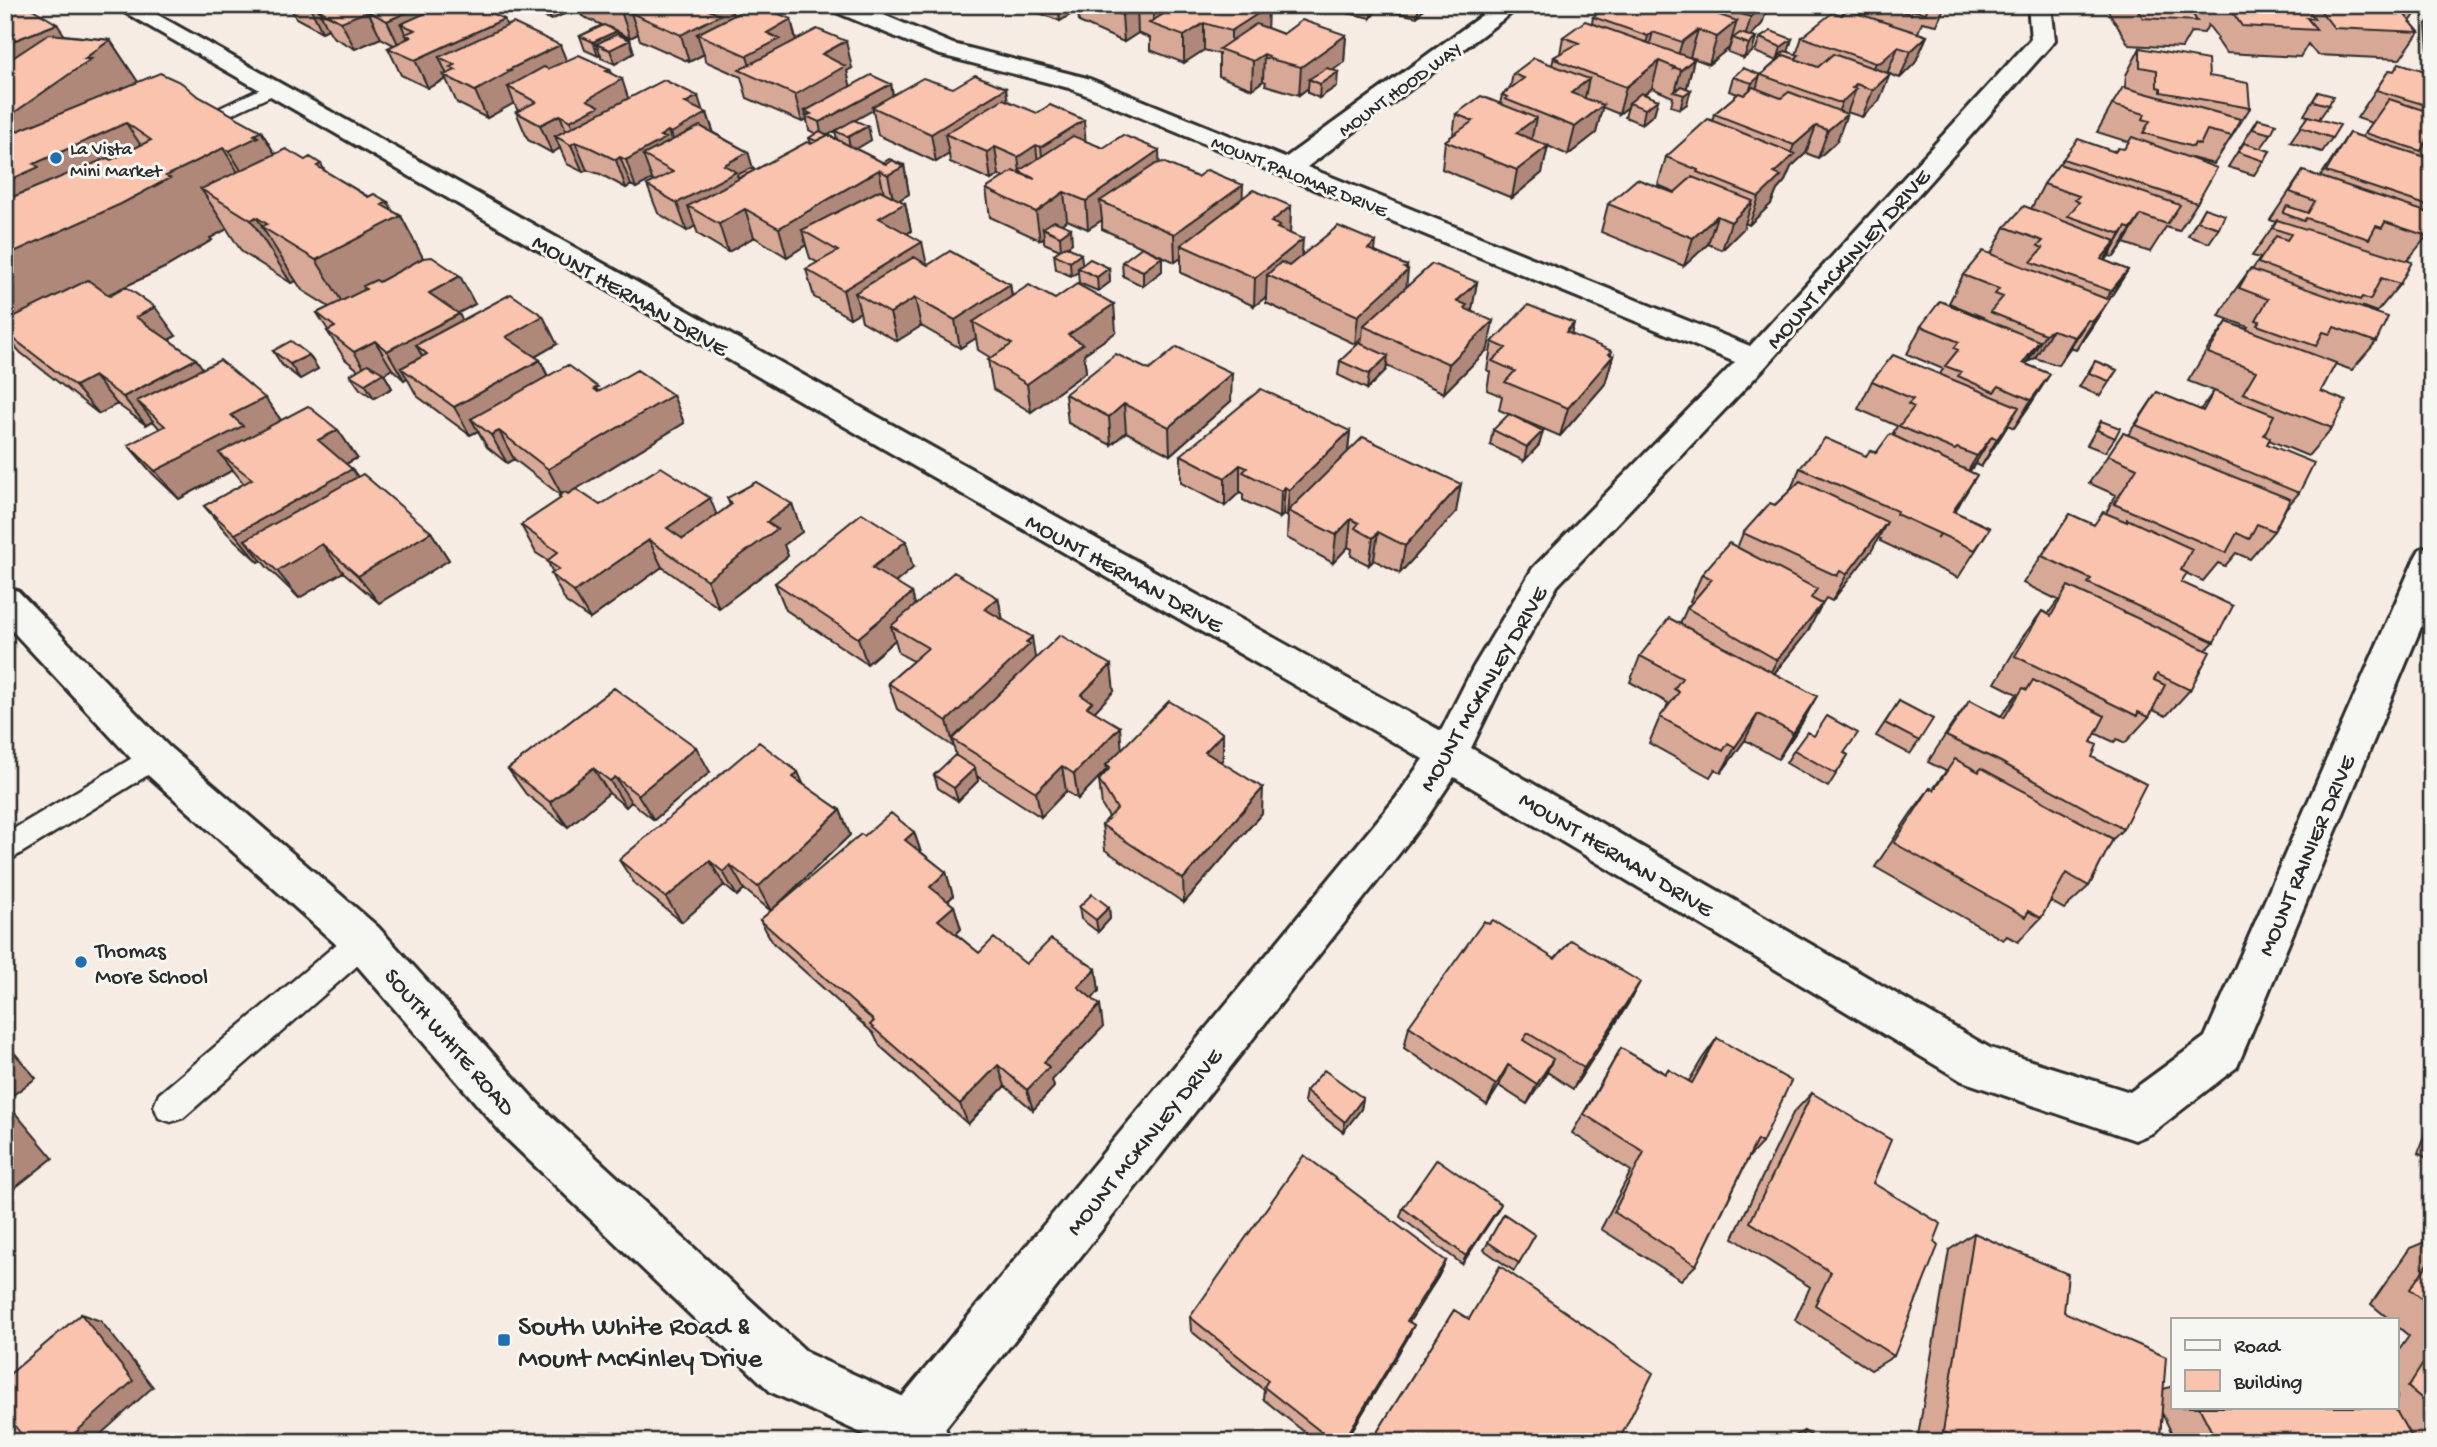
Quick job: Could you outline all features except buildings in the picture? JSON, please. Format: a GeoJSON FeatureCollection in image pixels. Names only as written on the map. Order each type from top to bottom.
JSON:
{"type":"FeatureCollection","features":[{"type":"Feature","properties":{"kind":"street","name":"MOUNT HERMAN DRIVE"},"geometry":{"type":"LineString","coordinates":[[123,5],[1448,755],[1978,1066],[2135,1116]]}},
{"type":"Feature","properties":{"kind":"street","name":"MOUNT PALOMAR DRIVE"},"geometry":{"type":"LineString","coordinates":[[839,5],[945,49],[1078,83],[1755,359]]}},
{"type":"Feature","properties":{"kind":"street","name":"MOUNT HOOD WAY"},"geometry":{"type":"LineString","coordinates":[[1286,170],[1511,5]]}},
{"type":"Feature","properties":{"kind":"street","name":"MOUNT MCKINLEY DRIVE"},"geometry":{"type":"LineString","coordinates":[[917,1435],[1410,810],[1448,755],[1486,678],[1545,577],[1755,359],[2043,40],[2039,5]]}},
{"type":"Feature","properties":{"kind":"street","name":"MOUNT RAINIER DRIVE"},"geometry":{"type":"LineString","coordinates":[[2135,1116],[2221,1052],[2432,558]]}},
{"type":"Feature","properties":{"kind":"street","name":"SOUTH WHITE ROAD"},"geometry":{"type":"LineString","coordinates":[[5,600],[154,757],[363,941],[523,1122],[790,1373],[917,1435]]}},
{"type":"Feature","properties":{"kind":"lane"},"geometry":{"type":"LineString","coordinates":[[176,133],[271,89]]}},
{"type":"Feature","properties":{"kind":"lane"},"geometry":{"type":"LineString","coordinates":[[5,850],[154,757]]}},
{"type":"Feature","properties":{"kind":"lane"},"geometry":{"type":"LineString","coordinates":[[171,1106],[257,1035],[363,941]]}},
{"type":"Feature","properties":{"kind":"place","name":"La Vista Mini Market"},"geometry":{"type":"Point","coordinates":[56,158]}},
{"type":"Feature","properties":{"kind":"place","name":"Thomas More School"},"geometry":{"type":"Point","coordinates":[81,962]}},
{"type":"Feature","properties":{"kind":"place","name":"South White Road & Mount McKinley Drive"},"geometry":{"type":"Point","coordinates":[504,1340]}}]}
